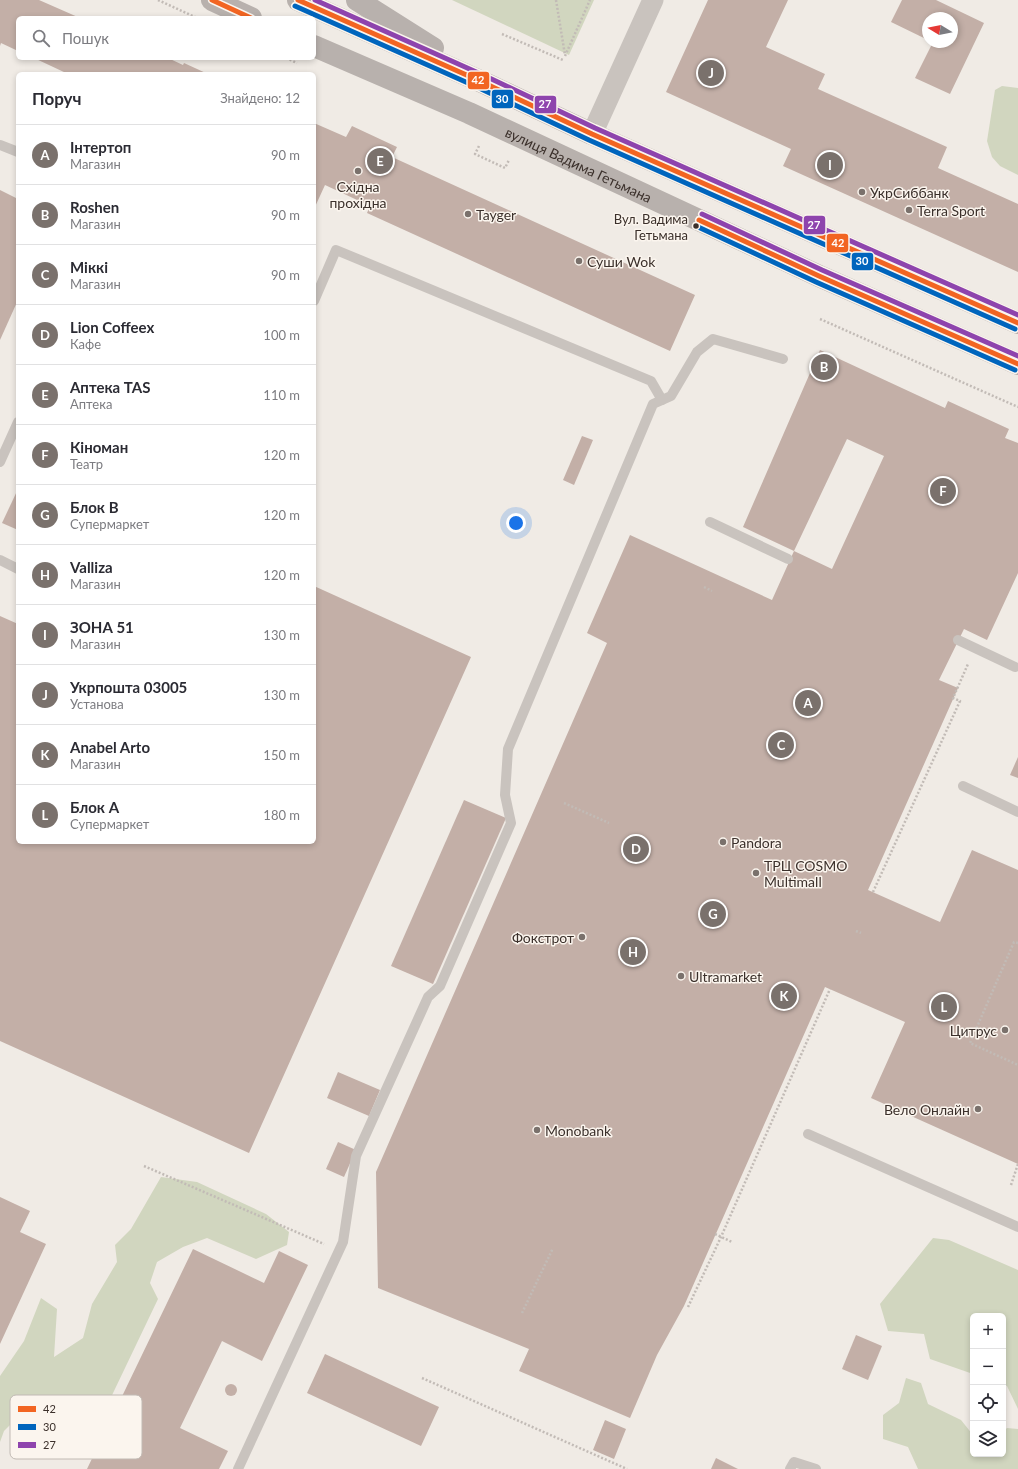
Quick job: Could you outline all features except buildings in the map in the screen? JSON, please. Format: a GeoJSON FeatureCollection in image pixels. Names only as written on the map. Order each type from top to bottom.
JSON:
{"type":"FeatureCollection","features":[{"type":"Feature","properties":{"kind":"main road"},"geometry":{"type":"LineString","coordinates":[[212,0],[247,16]]}},
{"type":"Feature","properties":{"kind":"main road"},"geometry":{"type":"LineString","coordinates":[[298,0],[480,80],[592,134],[1018,323]]}},
{"type":"Feature","properties":{"kind":"main road"},"geometry":{"type":"LineString","coordinates":[[357,0],[480,80]]}},
{"type":"Feature","properties":{"kind":"main road","name":"вулиця Вадима Гетьмана"},"geometry":{"type":"LineString","coordinates":[[316,47],[475,116],[819,276],[1018,364]]}},
{"type":"Feature","properties":{"kind":"street"},"geometry":{"type":"LineString","coordinates":[[592,134],[652,0]]}},
{"type":"Feature","properties":{"kind":"lane"},"geometry":{"type":"LineString","coordinates":[[0,145],[16,151]]}},
{"type":"Feature","properties":{"kind":"lane"},"geometry":{"type":"LineString","coordinates":[[316,295],[336,250],[651,381],[662,400]]}},
{"type":"Feature","properties":{"kind":"lane"},"geometry":{"type":"LineString","coordinates":[[238,1469],[343,1242],[356,1156],[428,997],[440,986],[511,823],[505,795],[508,749],[653,404],[671,396],[696,352],[713,339],[783,359]]}},
{"type":"Feature","properties":{"kind":"lane"},"geometry":{"type":"LineString","coordinates":[[0,462],[16,426]]}},
{"type":"Feature","properties":{"kind":"lane"},"geometry":{"type":"LineString","coordinates":[[710,522],[788,559]]}},
{"type":"Feature","properties":{"kind":"lane"},"geometry":{"type":"LineString","coordinates":[[0,560],[16,567]]}},
{"type":"Feature","properties":{"kind":"lane"},"geometry":{"type":"LineString","coordinates":[[958,640],[1016,667]]}},
{"type":"Feature","properties":{"kind":"lane"},"geometry":{"type":"LineString","coordinates":[[963,786],[1018,812]]}},
{"type":"Feature","properties":{"kind":"lane"},"geometry":{"type":"LineString","coordinates":[[808,1134],[1018,1227]]}},
{"type":"Feature","properties":{"kind":"lane"},"geometry":{"type":"LineString","coordinates":[[790,1469],[794,1462],[816,1469]]}},
{"type":"Feature","properties":{"kind":"path"},"geometry":{"type":"LineString","coordinates":[[158,0],[194,16]]}},
{"type":"Feature","properties":{"kind":"path"},"geometry":{"type":"LineString","coordinates":[[556,0],[565,56],[590,0]]}},
{"type":"Feature","properties":{"kind":"path"},"geometry":{"type":"LineString","coordinates":[[502,34],[563,60]]}},
{"type":"Feature","properties":{"kind":"path"},"geometry":{"type":"LineString","coordinates":[[479,146],[475,154],[498,165],[505,168],[509,160]]}},
{"type":"Feature","properties":{"kind":"path"},"geometry":{"type":"LineString","coordinates":[[820,320],[1018,407]]}},
{"type":"Feature","properties":{"kind":"path"},"geometry":{"type":"LineString","coordinates":[[704,587],[712,591]]}},
{"type":"Feature","properties":{"kind":"path"},"geometry":{"type":"LineString","coordinates":[[873,892],[960,701],[953,698],[970,660]]}},
{"type":"Feature","properties":{"kind":"path"},"geometry":{"type":"LineString","coordinates":[[564,803],[599,818],[609,824]]}},
{"type":"Feature","properties":{"kind":"path"},"geometry":{"type":"LineString","coordinates":[[856,931],[861,933]]}},
{"type":"Feature","properties":{"kind":"path"},"geometry":{"type":"LineString","coordinates":[[1018,943],[1014,942],[970,1043],[1018,1065]]}},
{"type":"Feature","properties":{"kind":"path"},"geometry":{"type":"LineString","coordinates":[[688,1307],[721,1237],[830,989]]}},
{"type":"Feature","properties":{"kind":"path"},"geometry":{"type":"LineString","coordinates":[[1011,1185],[1018,1164]]}},
{"type":"Feature","properties":{"kind":"path"},"geometry":{"type":"LineString","coordinates":[[144,1166],[294,1232],[339,1250]]}},
{"type":"Feature","properties":{"kind":"path"},"geometry":{"type":"LineString","coordinates":[[715,1234],[732,1242]]}},
{"type":"Feature","properties":{"kind":"path"},"geometry":{"type":"LineString","coordinates":[[522,1313],[553,1248]]}},
{"type":"Feature","properties":{"kind":"path"},"geometry":{"type":"LineString","coordinates":[[422,1378],[627,1469]]}},
{"type":"Feature","properties":{"kind":"green space"},"geometry":{"type":"Polygon","coordinates":[[[452,0],[594,0],[569,55],[452,0]]]}},
{"type":"Feature","properties":{"kind":"green space"},"geometry":{"type":"Polygon","coordinates":[[[1002,86],[1018,88],[1018,175],[1000,166],[992,157],[987,141],[995,90],[1002,86]]]}},
{"type":"Feature","properties":{"kind":"green space"},"geometry":{"type":"Polygon","coordinates":[[[161,1177],[197,1182],[266,1214],[289,1232],[287,1245],[256,1259],[207,1238],[183,1247],[157,1262],[150,1283],[158,1299],[112,1395],[10,1395],[10,1425],[4,1431],[0,1442],[0,1376],[24,1341],[41,1298],[57,1309],[54,1357],[83,1338],[92,1304],[117,1262],[115,1245],[131,1229],[161,1177]]]}},
{"type":"Feature","properties":{"kind":"green space"},"geometry":{"type":"Polygon","coordinates":[[[933,1238],[949,1240],[1018,1270],[1018,1409],[1006,1386],[1006,1313],[970,1313],[970,1373],[930,1359],[924,1334],[888,1331],[880,1304],[933,1238]]]}},
{"type":"Feature","properties":{"kind":"green space"},"geometry":{"type":"Polygon","coordinates":[[[906,1378],[921,1383],[928,1404],[961,1420],[970,1431],[970,1457],[1006,1457],[1006,1429],[1018,1429],[1018,1469],[918,1469],[908,1447],[883,1439],[883,1415],[899,1403],[906,1378]]]}},
{"type":"Feature","properties":{"kind":"transit line","name":"42"},"geometry":{"type":"LineString","coordinates":[[212,0],[247,16]]}},
{"type":"Feature","properties":{"kind":"transit line","name":"42"},"geometry":{"type":"LineString","coordinates":[[298,0],[480,81],[592,134],[1018,323]]}},
{"type":"Feature","properties":{"kind":"transit line","name":"27"},"geometry":{"type":"LineString","coordinates":[[315,0],[483,75],[595,128],[1018,315]]}},
{"type":"Feature","properties":{"kind":"transit line","name":"30"},"geometry":{"type":"LineString","coordinates":[[295,6],[477,87],[589,140],[1015,329]]}},
{"type":"Feature","properties":{"kind":"transit line","name":"27"},"geometry":{"type":"LineString","coordinates":[[702,214],[822,270],[1018,356]]}},
{"type":"Feature","properties":{"kind":"transit line","name":"42"},"geometry":{"type":"LineString","coordinates":[[699,220],[819,276],[1018,364]]}},
{"type":"Feature","properties":{"kind":"transit line","name":"30"},"geometry":{"type":"LineString","coordinates":[[696,226],[816,282],[1015,370]]}},
{"type":"Feature","properties":{"kind":"place","name":"Укрпошта 03005"},"geometry":{"type":"Point","coordinates":[711,73]}},
{"type":"Feature","properties":{"kind":"place","name":"Аптека TAS"},"geometry":{"type":"Point","coordinates":[380,161]}},
{"type":"Feature","properties":{"kind":"place","name":"ЗОНА 51"},"geometry":{"type":"Point","coordinates":[830,165]}},
{"type":"Feature","properties":{"kind":"place","name":"Східна прохідна"},"geometry":{"type":"Point","coordinates":[358,171]}},
{"type":"Feature","properties":{"kind":"place","name":"УкрСиббанк"},"geometry":{"type":"Point","coordinates":[862,192]}},
{"type":"Feature","properties":{"kind":"place","name":"Terra Sport"},"geometry":{"type":"Point","coordinates":[909,210]}},
{"type":"Feature","properties":{"kind":"place","name":"Tayger"},"geometry":{"type":"Point","coordinates":[468,214]}},
{"type":"Feature","properties":{"kind":"place","name":"Вул. Вадима Гетьмана"},"geometry":{"type":"Point","coordinates":[696,226]}},
{"type":"Feature","properties":{"kind":"place","name":"Суши Wok"},"geometry":{"type":"Point","coordinates":[579,261]}},
{"type":"Feature","properties":{"kind":"place","name":"Roshen"},"geometry":{"type":"Point","coordinates":[824,367]}},
{"type":"Feature","properties":{"kind":"place","name":"Кіноман"},"geometry":{"type":"Point","coordinates":[943,491]}},
{"type":"Feature","properties":{"kind":"place","name":"Інтертоп"},"geometry":{"type":"Point","coordinates":[808,703]}},
{"type":"Feature","properties":{"kind":"place","name":"Міккі"},"geometry":{"type":"Point","coordinates":[781,745]}},
{"type":"Feature","properties":{"kind":"place","name":"Pandora"},"geometry":{"type":"Point","coordinates":[723,842]}},
{"type":"Feature","properties":{"kind":"place","name":"Lion Coffeex"},"geometry":{"type":"Point","coordinates":[636,849]}},
{"type":"Feature","properties":{"kind":"place","name":"ТРЦ COSMO Multimall"},"geometry":{"type":"Point","coordinates":[756,873]}},
{"type":"Feature","properties":{"kind":"place","name":"Блок B"},"geometry":{"type":"Point","coordinates":[713,914]}},
{"type":"Feature","properties":{"kind":"place","name":"Фокстрот"},"geometry":{"type":"Point","coordinates":[582,937]}},
{"type":"Feature","properties":{"kind":"place","name":"Valliza"},"geometry":{"type":"Point","coordinates":[633,952]}},
{"type":"Feature","properties":{"kind":"place","name":"Ultramarket"},"geometry":{"type":"Point","coordinates":[681,976]}},
{"type":"Feature","properties":{"kind":"place","name":"Anabel Arto"},"geometry":{"type":"Point","coordinates":[784,996]}},
{"type":"Feature","properties":{"kind":"place","name":"Блок A"},"geometry":{"type":"Point","coordinates":[944,1007]}},
{"type":"Feature","properties":{"kind":"place","name":"Цитрус"},"geometry":{"type":"Point","coordinates":[1005,1030]}},
{"type":"Feature","properties":{"kind":"place","name":"Вело Онлайн"},"geometry":{"type":"Point","coordinates":[978,1109]}},
{"type":"Feature","properties":{"kind":"place","name":"Monobank"},"geometry":{"type":"Point","coordinates":[537,1130]}}]}
